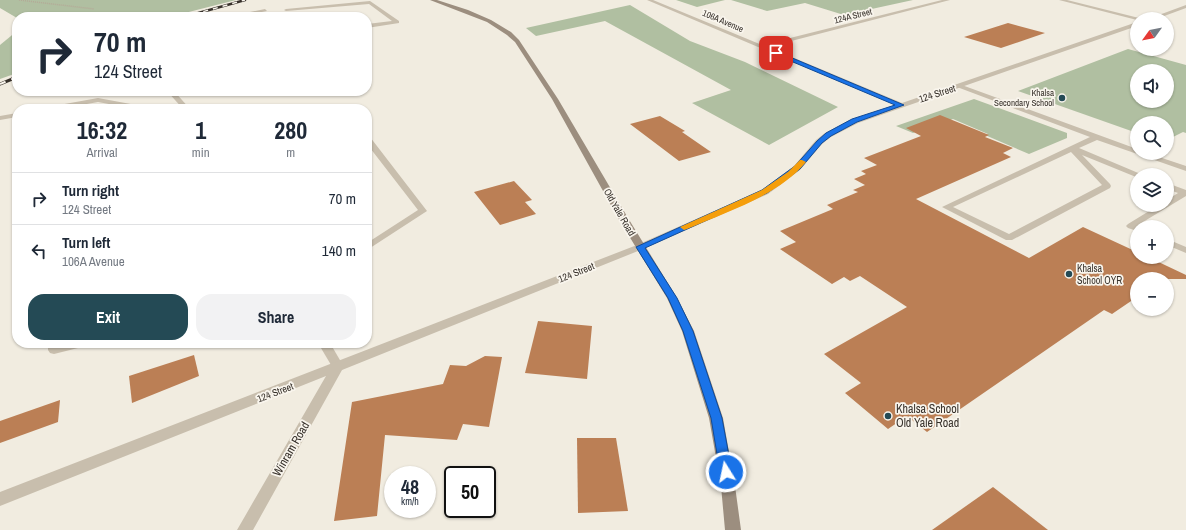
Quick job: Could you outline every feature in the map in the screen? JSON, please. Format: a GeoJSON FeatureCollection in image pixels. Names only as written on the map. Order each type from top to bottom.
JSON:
{"type":"FeatureCollection","features":[{"type":"Feature","properties":{"kind":"main road","name":"Old Yale Road"},"geometry":{"type":"LineString","coordinates":[[432,0],[454,7],[498,26],[510,33],[517,41],[555,99],[640,247],[672,298],[688,331],[716,418],[728,486],[733,530]]}},
{"type":"Feature","properties":{"kind":"street","name":"106A Avenue"},"geometry":{"type":"LineString","coordinates":[[649,0],[901,105]]}},
{"type":"Feature","properties":{"kind":"street","name":"124A Street"},"geometry":{"type":"LineString","coordinates":[[762,47],[948,0]]}},
{"type":"Feature","properties":{"kind":"street"},"geometry":{"type":"LineString","coordinates":[[1061,0],[1130,17]]}},
{"type":"Feature","properties":{"kind":"street"},"geometry":{"type":"LineString","coordinates":[[286,10],[370,2],[397,22],[372,25]]}},
{"type":"Feature","properties":{"kind":"street"},"geometry":{"type":"LineString","coordinates":[[1170,12],[1186,6]]}},
{"type":"Feature","properties":{"kind":"street"},"geometry":{"type":"LineString","coordinates":[[255,12],[265,10]]}},
{"type":"Feature","properties":{"kind":"street","name":"124 Street"},"geometry":{"type":"LineString","coordinates":[[0,499],[640,247],[764,192],[797,168],[819,142],[828,135],[855,121],[1130,26]]}},
{"type":"Feature","properties":{"kind":"street"},"geometry":{"type":"LineString","coordinates":[[959,86],[1130,150]]}},
{"type":"Feature","properties":{"kind":"street"},"geometry":{"type":"LineString","coordinates":[[175,96],[182,104]]}},
{"type":"Feature","properties":{"kind":"street"},"geometry":{"type":"LineString","coordinates":[[76,104],[98,100],[120,104]]}},
{"type":"Feature","properties":{"kind":"street"},"geometry":{"type":"LineString","coordinates":[[0,118],[12,116]]}},
{"type":"Feature","properties":{"kind":"street"},"geometry":{"type":"LineString","coordinates":[[1072,149],[1107,186],[1010,238],[946,207],[1097,137]]}},
{"type":"Feature","properties":{"kind":"street"},"geometry":{"type":"LineString","coordinates":[[372,145],[423,211],[372,244]]}},
{"type":"Feature","properties":{"kind":"street"},"geometry":{"type":"LineString","coordinates":[[1072,149],[1130,172]]}},
{"type":"Feature","properties":{"kind":"street"},"geometry":{"type":"LineString","coordinates":[[1159,160],[1186,169]]}},
{"type":"Feature","properties":{"kind":"street"},"geometry":{"type":"LineString","coordinates":[[1174,189],[1186,193]]}},
{"type":"Feature","properties":{"kind":"street"},"geometry":{"type":"LineString","coordinates":[[1174,200],[1186,193]]}},
{"type":"Feature","properties":{"kind":"street"},"geometry":{"type":"LineString","coordinates":[[1141,220],[1154,212]]}},
{"type":"Feature","properties":{"kind":"street"},"geometry":{"type":"LineString","coordinates":[[1174,245],[1186,250]]}},
{"type":"Feature","properties":{"kind":"street"},"geometry":{"type":"LineString","coordinates":[[54,348],[54,350],[62,348]]}},
{"type":"Feature","properties":{"kind":"street"},"geometry":{"type":"LineString","coordinates":[[327,348],[338,367]]}},
{"type":"Feature","properties":{"kind":"street","name":"Winram Road"},"geometry":{"type":"LineString","coordinates":[[245,530],[338,367]]}},
{"type":"Feature","properties":{"kind":"path"},"geometry":{"type":"LineString","coordinates":[[19,0],[94,9]]}},
{"type":"Feature","properties":{"kind":"green space"},"geometry":{"type":"Polygon","coordinates":[[[0,0],[236,0],[189,12],[12,12],[12,15],[0,8],[0,0]]]}},
{"type":"Feature","properties":{"kind":"green space"},"geometry":{"type":"Polygon","coordinates":[[[676,0],[725,0],[697,7],[676,0]]]}},
{"type":"Feature","properties":{"kind":"green space"},"geometry":{"type":"Polygon","coordinates":[[[731,0],[913,0],[844,15],[805,3],[767,11],[731,0]]]}},
{"type":"Feature","properties":{"kind":"green space"},"geometry":{"type":"Polygon","coordinates":[[[630,5],[690,41],[745,62],[838,107],[769,145],[692,103],[731,90],[605,21],[536,36],[526,28],[630,5]]]}},
{"type":"Feature","properties":{"kind":"green space"},"geometry":{"type":"Polygon","coordinates":[[[12,35],[12,75],[0,79],[0,45],[12,35]]]}},
{"type":"Feature","properties":{"kind":"green space"},"geometry":{"type":"Polygon","coordinates":[[[1128,49],[1130,50],[1130,56],[1153,56],[1186,65],[1186,133],[1183,132],[1174,136],[1174,116],[1130,116],[1130,131],[1018,91],[1128,49]]]}},
{"type":"Feature","properties":{"kind":"green space"},"geometry":{"type":"Polygon","coordinates":[[[974,99],[1067,133],[1067,138],[1029,154],[953,119],[913,133],[896,126],[974,99]]]}},
{"type":"Feature","properties":{"kind":"building"},"geometry":{"type":"Polygon","coordinates":[[[1008,23],[1045,33],[1001,48],[964,37],[1008,23]]]}},
{"type":"Feature","properties":{"kind":"building","name":"Khalsa School OYR"},"geometry":{"type":"Polygon","coordinates":[[[940,115],[989,135],[985,137],[1013,148],[1003,153],[1011,157],[916,199],[1029,258],[1083,227],[1130,249],[1130,264],[1163,264],[1186,275],[1186,279],[1174,279],[1174,272],[1130,272],[1130,302],[1112,314],[1104,310],[927,432],[907,416],[888,429],[845,393],[861,383],[824,354],[907,307],[860,276],[850,281],[844,277],[832,284],[780,249],[796,242],[780,231],[833,209],[827,205],[858,192],[853,190],[865,185],[854,179],[866,174],[861,171],[877,165],[864,158],[921,136],[906,128],[940,115]]]}},
{"type":"Feature","properties":{"kind":"building"},"geometry":{"type":"Polygon","coordinates":[[[660,116],[685,131],[682,132],[711,152],[679,161],[630,124],[660,116]]]}},
{"type":"Feature","properties":{"kind":"building"},"geometry":{"type":"Polygon","coordinates":[[[514,181],[532,200],[525,202],[536,214],[500,225],[474,192],[514,181]]]}},
{"type":"Feature","properties":{"kind":"building"},"geometry":{"type":"Polygon","coordinates":[[[538,321],[592,326],[587,379],[525,373],[538,321]]]}},
{"type":"Feature","properties":{"kind":"building"},"geometry":{"type":"Polygon","coordinates":[[[194,355],[199,376],[132,403],[129,376],[194,355]]]}},
{"type":"Feature","properties":{"kind":"building"},"geometry":{"type":"Polygon","coordinates":[[[485,356],[502,357],[489,427],[463,424],[457,440],[385,435],[377,516],[334,521],[352,402],[443,384],[450,365],[466,366],[485,356]]]}},
{"type":"Feature","properties":{"kind":"building"},"geometry":{"type":"Polygon","coordinates":[[[60,400],[58,422],[0,443],[0,421],[60,400]]]}},
{"type":"Feature","properties":{"kind":"building"},"geometry":{"type":"Polygon","coordinates":[[[577,438],[616,438],[628,511],[578,513],[577,438]]]}},
{"type":"Feature","properties":{"kind":"building"},"geometry":{"type":"Polygon","coordinates":[[[993,487],[1048,530],[932,530],[993,487]]]}},
{"type":"Feature","properties":{"kind":"railway"},"geometry":{"type":"LineString","coordinates":[[202,12],[245,0]]}},
{"type":"Feature","properties":{"kind":"railway"},"geometry":{"type":"LineString","coordinates":[[0,84],[12,79]]}},
{"type":"Feature","properties":{"kind":"slow traffic"},"geometry":{"type":"LineString","coordinates":[[684,227],[764,192],[784,179],[802,162]]}},
{"type":"Feature","properties":{"kind":"place","name":"Khalsa Secondary School"},"geometry":{"type":"Point","coordinates":[1062,98]}},
{"type":"Feature","properties":{"kind":"place","name":"Khalsa School OYR"},"geometry":{"type":"Point","coordinates":[1069,274]}},
{"type":"Feature","properties":{"kind":"place","name":"Khalsa School Old Yale Road"},"geometry":{"type":"Point","coordinates":[888,416]}},
{"type":"Feature","properties":{"kind":"route"},"geometry":{"type":"LineString","coordinates":[[726,472],[716,418],[688,331],[672,298],[640,247],[764,192],[784,179],[797,168],[819,142],[839,128],[872,114],[901,105],[776,53]]}}]}
